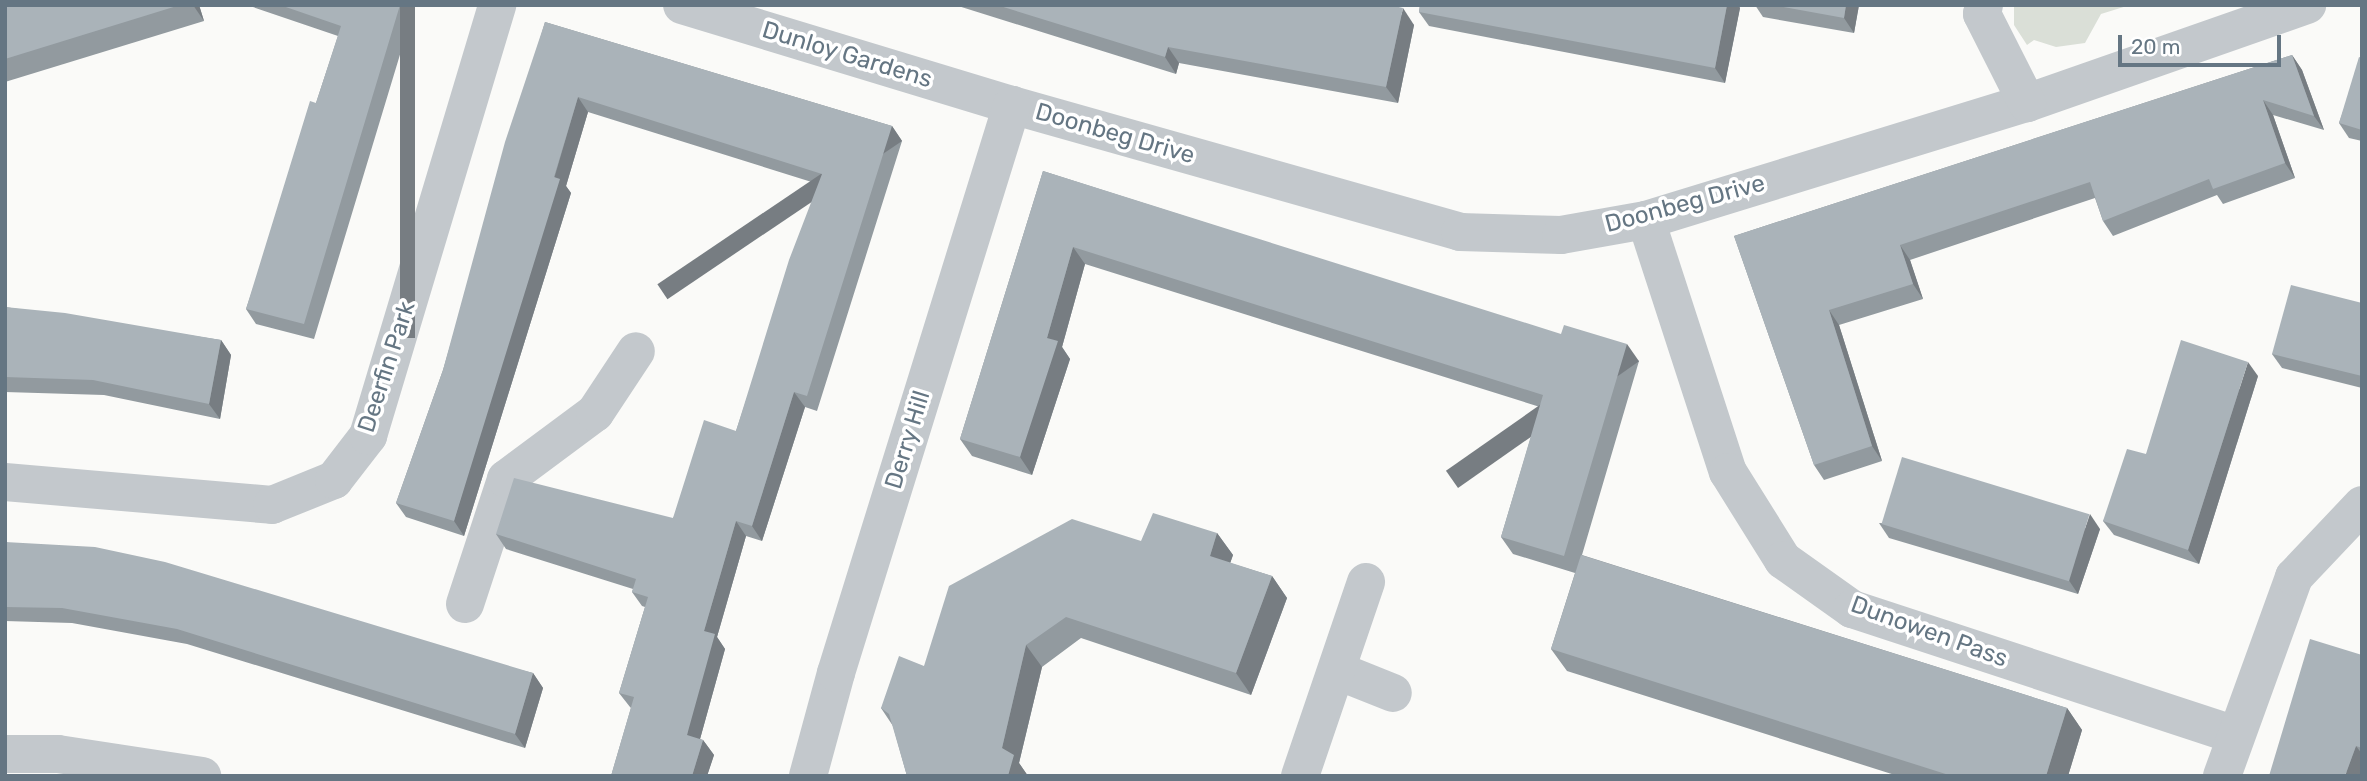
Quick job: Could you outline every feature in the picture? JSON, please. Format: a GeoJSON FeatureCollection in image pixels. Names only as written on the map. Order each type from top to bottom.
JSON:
{"type":"FeatureCollection","features":[{"type":"Feature","properties":{"kind":"street","name":"Deerfin Park"},"geometry":{"type":"LineString","coordinates":[[5,482],[272,505],[334,480],[368,436],[497,5]]}},
{"type":"Feature","properties":{"kind":"street","name":"Dunloy Gardens"},"geometry":{"type":"LineString","coordinates":[[682,5],[1012,105]]}},
{"type":"Feature","properties":{"kind":"street"},"geometry":{"type":"LineString","coordinates":[[1984,5],[1982,14],[2027,103]]}},
{"type":"Feature","properties":{"kind":"street","name":"Doonbeg Drive"},"geometry":{"type":"LineString","coordinates":[[1012,105],[1460,232],[1560,235],[1646,219],[2027,103],[2307,5]]}},
{"type":"Feature","properties":{"kind":"street","name":"Derry Hill"},"geometry":{"type":"LineString","coordinates":[[808,776],[836,673],[1012,105]]}},
{"type":"Feature","properties":{"kind":"street","name":"Dunowen Pass"},"geometry":{"type":"LineString","coordinates":[[1646,219],[1728,472],[1783,560],[1852,609],[2235,735]]}},
{"type":"Feature","properties":{"kind":"street"},"geometry":{"type":"LineString","coordinates":[[465,604],[506,479],[595,412],[636,351]]}},
{"type":"Feature","properties":{"kind":"street"},"geometry":{"type":"LineString","coordinates":[[2222,776],[2294,577],[2362,506]]}},
{"type":"Feature","properties":{"kind":"street"},"geometry":{"type":"LineString","coordinates":[[1300,776],[1338,671],[1366,582]]}},
{"type":"Feature","properties":{"kind":"street"},"geometry":{"type":"LineString","coordinates":[[1338,671],[1393,693]]}},
{"type":"Feature","properties":{"kind":"street"},"geometry":{"type":"LineString","coordinates":[[5,754],[58,754],[202,776]]}},
{"type":"Feature","properties":{"kind":"shaded area"},"geometry":{"type":"Polygon","coordinates":[[[2014,5],[2130,5],[2101,14],[2085,43],[2056,47],[2034,40],[2027,45],[2014,25],[2014,5]]]}},
{"type":"Feature","properties":{"kind":"building"},"geometry":{"type":"Polygon","coordinates":[[[5,5],[180,5],[5,59],[5,5]]]}},
{"type":"Feature","properties":{"kind":"building"},"geometry":{"type":"Polygon","coordinates":[[[280,5],[400,5],[304,324],[246,309],[310,101],[316,103],[341,26],[280,5]]]}},
{"type":"Feature","properties":{"kind":"building"},"geometry":{"type":"Polygon","coordinates":[[[997,5],[1390,5],[1403,8],[1386,87],[1168,47],[1165,57],[997,5]]]}},
{"type":"Feature","properties":{"kind":"building"},"geometry":{"type":"Polygon","coordinates":[[[1420,5],[1727,5],[1715,68],[1419,12],[1420,5]]]}},
{"type":"Feature","properties":{"kind":"building"},"geometry":{"type":"Polygon","coordinates":[[[1772,5],[1846,5],[1844,18],[1772,5]]]}},
{"type":"Feature","properties":{"kind":"building"},"geometry":{"type":"Polygon","coordinates":[[[545,22],[892,126],[807,396],[794,392],[752,526],[736,521],[704,631],[715,634],[687,735],[703,740],[692,776],[611,776],[634,697],[619,693],[648,597],[632,592],[636,579],[496,534],[514,478],[673,518],[704,420],[736,431],[789,260],[822,174],[578,97],[554,177],[560,179],[454,521],[396,503],[443,370],[505,142],[545,22]]]}},
{"type":"Feature","properties":{"kind":"building"},"geometry":{"type":"Polygon","coordinates":[[[2292,55],[2314,116],[2263,100],[2285,163],[2213,189],[2209,179],[2103,221],[2090,182],[1900,245],[1913,284],[1829,310],[1872,446],[1814,465],[1734,236],[2292,55]]]}},
{"type":"Feature","properties":{"kind":"building"},"geometry":{"type":"Polygon","coordinates":[[[2359,57],[2362,58],[2362,130],[2339,123],[2359,57]]]}},
{"type":"Feature","properties":{"kind":"building"},"geometry":{"type":"Polygon","coordinates":[[[1043,171],[1561,334],[1564,325],[1627,344],[1564,556],[1501,537],[1543,395],[1073,247],[1047,338],[1058,341],[1020,457],[960,439],[1043,171]]]}},
{"type":"Feature","properties":{"kind":"building"},"geometry":{"type":"Polygon","coordinates":[[[2291,285],[2362,303],[2362,376],[2272,354],[2291,285]]]}},
{"type":"Feature","properties":{"kind":"building"},"geometry":{"type":"Polygon","coordinates":[[[5,307],[65,313],[221,340],[209,404],[93,380],[5,377],[5,307]]]}},
{"type":"Feature","properties":{"kind":"building"},"geometry":{"type":"Polygon","coordinates":[[[2181,340],[2248,362],[2188,550],[2103,521],[2127,449],[2146,454],[2181,340]]]}},
{"type":"Feature","properties":{"kind":"building"},"geometry":{"type":"Polygon","coordinates":[[[1902,457],[2089,514],[2069,581],[1882,524],[1902,457]]]}},
{"type":"Feature","properties":{"kind":"building"},"geometry":{"type":"Polygon","coordinates":[[[1153,513],[1217,533],[1210,556],[1272,576],[1236,673],[1066,617],[1026,645],[1002,748],[1014,755],[1008,776],[907,776],[889,714],[881,708],[899,656],[924,666],[949,586],[1072,519],[1141,541],[1153,513]]]}},
{"type":"Feature","properties":{"kind":"building"},"geometry":{"type":"Polygon","coordinates":[[[5,542],[95,547],[165,562],[533,673],[515,734],[177,629],[62,608],[5,607],[5,542]]]}},
{"type":"Feature","properties":{"kind":"building"},"geometry":{"type":"Polygon","coordinates":[[[1581,555],[2067,708],[2046,776],[1952,776],[1551,649],[1581,555]]]}},
{"type":"Feature","properties":{"kind":"building"},"geometry":{"type":"Polygon","coordinates":[[[2310,639],[2362,655],[2362,748],[2356,746],[2345,776],[2269,776],[2310,639]]]}}]}
